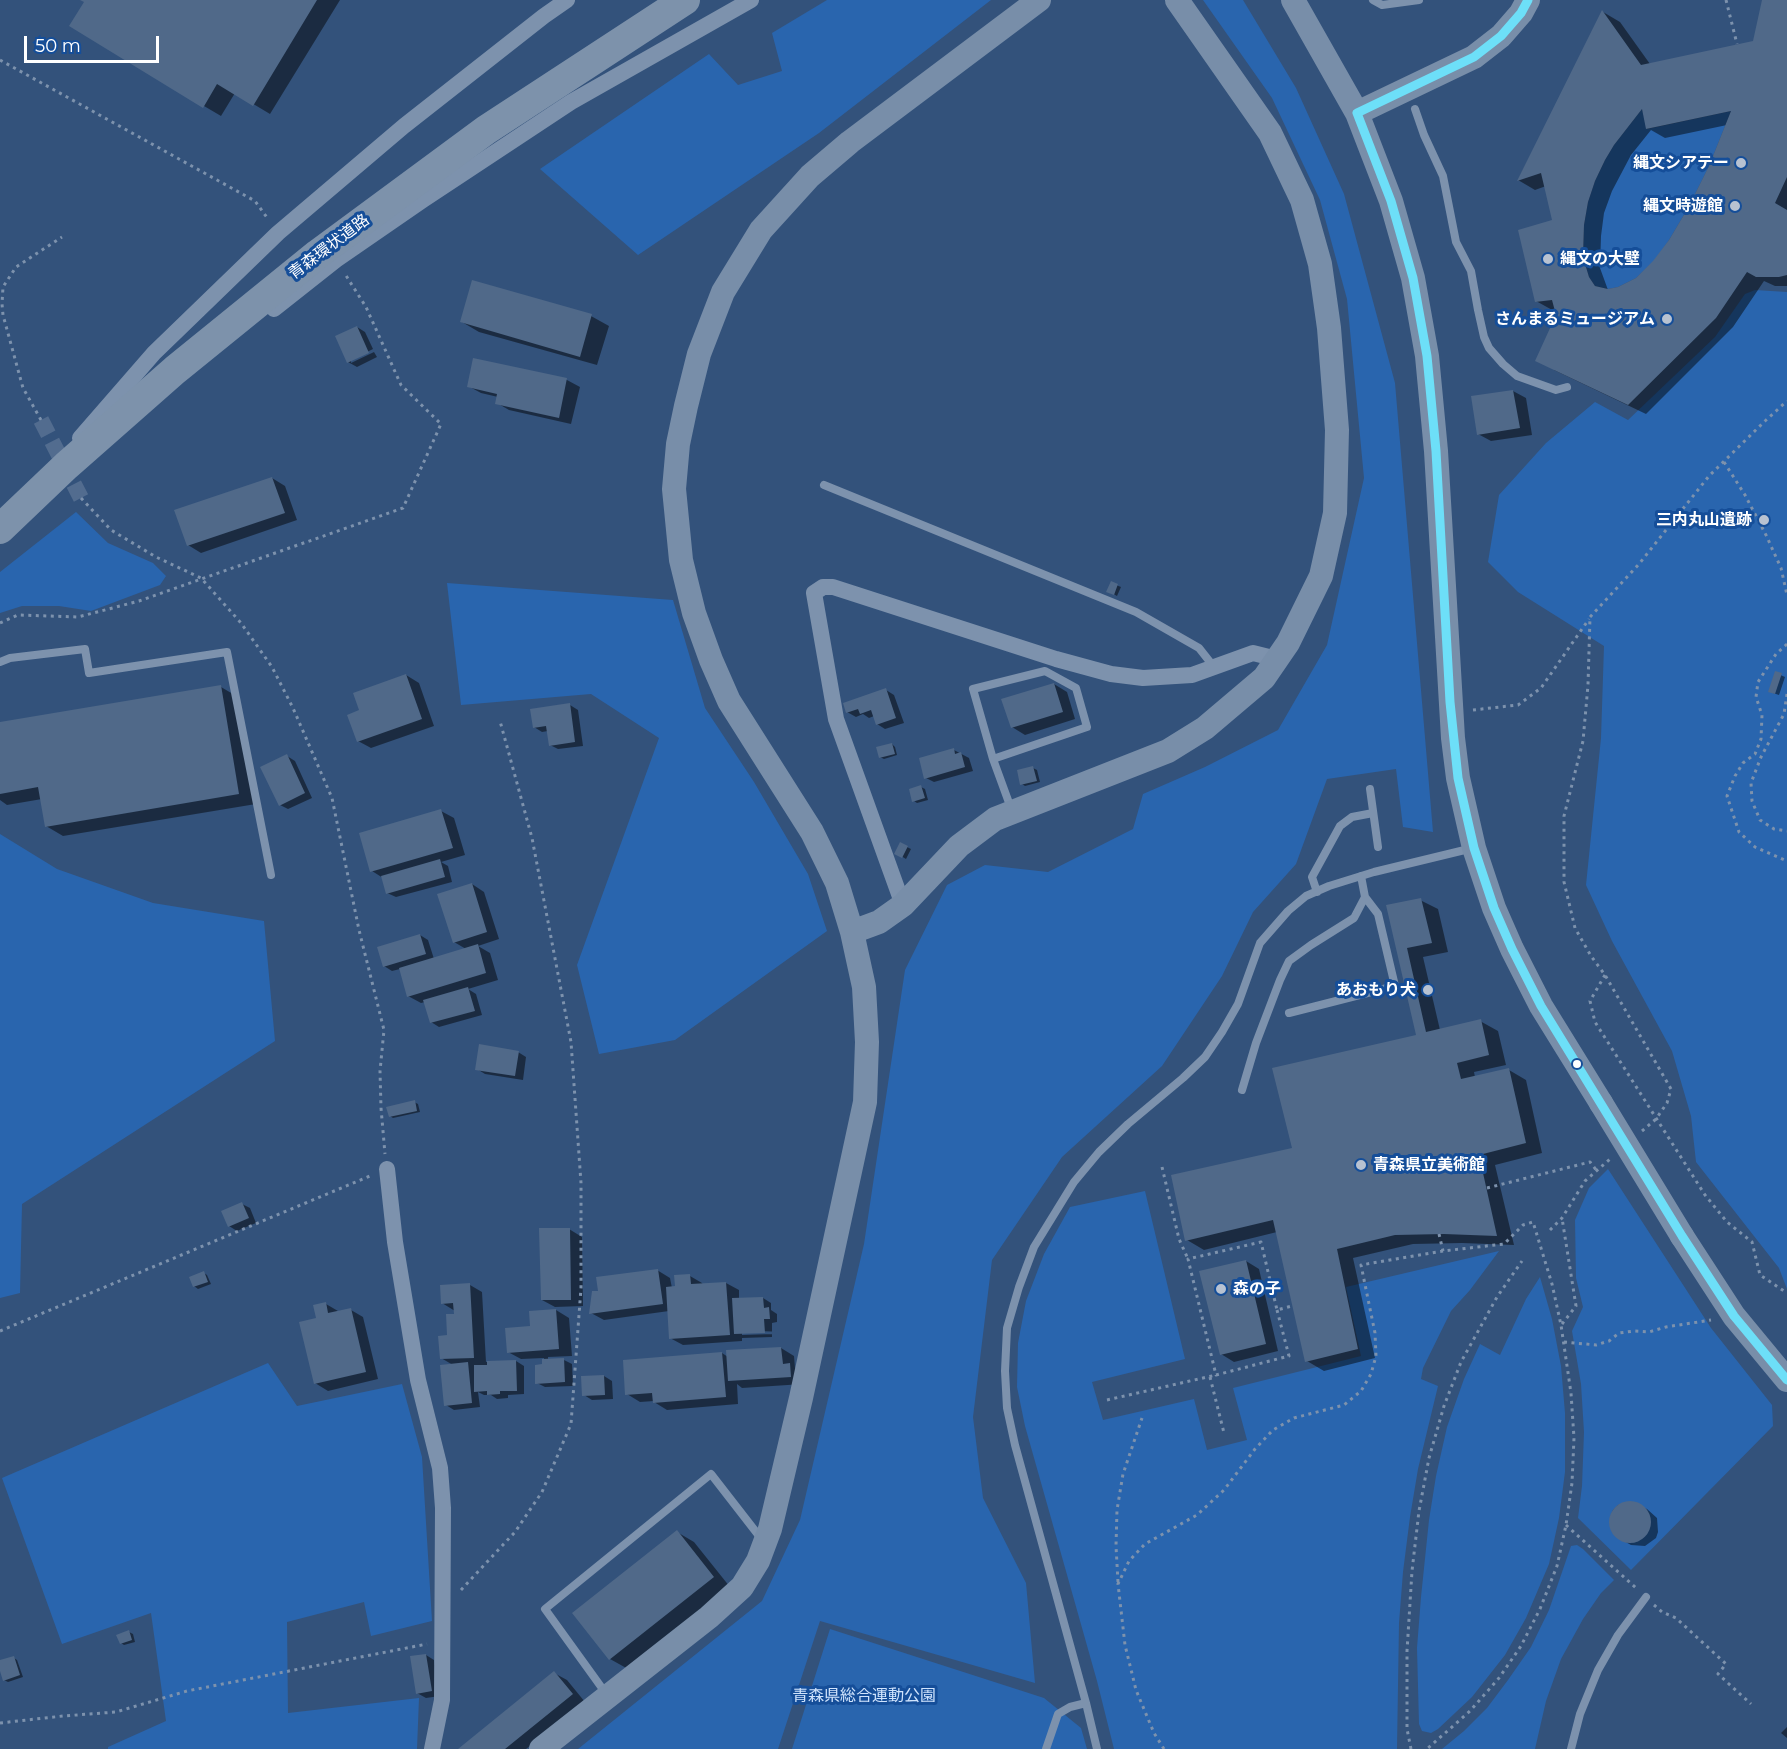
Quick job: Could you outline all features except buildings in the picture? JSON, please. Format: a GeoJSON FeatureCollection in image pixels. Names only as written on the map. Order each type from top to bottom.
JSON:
{"type":"FeatureCollection","features":[{"type":"Feature","properties":{"kind":"highway","name":"青森環状道路"},"geometry":{"type":"LineString","coordinates":[[0,529],[66,466],[175,370],[318,254],[486,130],[685,0]]}},
{"type":"Feature","properties":{"kind":"street"},"geometry":{"type":"LineString","coordinates":[[28,501],[154,353],[278,233],[404,126],[567,0]]}},
{"type":"Feature","properties":{"kind":"street"},"geometry":{"type":"LineString","coordinates":[[66,466],[151,408],[336,260],[423,200],[571,102],[751,0]]}},
{"type":"Feature","properties":{"kind":"street"},"geometry":{"type":"LineString","coordinates":[[541,1749],[710,1617],[742,1587],[758,1561],[770,1529],[801,1398],[865,1102],[867,1042],[864,987],[852,932],[837,883],[812,832],[729,701],[694,613],[681,560],[674,489],[678,444],[699,354],[723,292],[760,230],[810,176],[850,142],[1039,0]]}},
{"type":"Feature","properties":{"kind":"street"},"geometry":{"type":"LineString","coordinates":[[852,932],[879,922],[903,905],[959,846],[995,819],[1168,751],[1205,728],[1264,678],[1287,643],[1321,576],[1335,513],[1337,430],[1329,328],[1320,264],[1302,200],[1270,133],[1177,0]]}},
{"type":"Feature","properties":{"kind":"street"},"geometry":{"type":"LineString","coordinates":[[1293,0],[1357,113],[1391,201],[1413,278],[1427,356],[1436,451],[1453,738],[1458,778],[1474,848],[1494,908],[1541,1006],[1682,1236],[1734,1316],[1787,1380]]}},
{"type":"Feature","properties":{"kind":"street"},"geometry":{"type":"LineString","coordinates":[[1357,113],[1474,57],[1502,36],[1521,13],[1528,0]]}},
{"type":"Feature","properties":{"kind":"street"},"geometry":{"type":"LineString","coordinates":[[903,905],[836,719],[814,593],[823,587],[833,587],[1056,659],[1111,674],[1143,678],[1192,675],[1252,653],[1277,659]]}},
{"type":"Feature","properties":{"kind":"street"},"geometry":{"type":"LineString","coordinates":[[387,1170],[395,1242],[418,1380],[440,1468],[443,1508],[442,1701],[432,1749]]}},
{"type":"Feature","properties":{"kind":"lane"},"geometry":{"type":"LineString","coordinates":[[1373,0],[1382,5],[1419,0]]}},
{"type":"Feature","properties":{"kind":"lane"},"geometry":{"type":"LineString","coordinates":[[1415,109],[1443,176],[1456,242],[1471,271],[1484,337],[1489,348],[1517,376],[1556,390],[1567,387]]}},
{"type":"Feature","properties":{"kind":"lane"},"geometry":{"type":"LineString","coordinates":[[824,485],[1136,612],[1199,648],[1214,667]]}},
{"type":"Feature","properties":{"kind":"lane"},"geometry":{"type":"LineString","coordinates":[[0,662],[10,658],[85,649],[89,673],[227,652],[271,875]]}},
{"type":"Feature","properties":{"kind":"lane"},"geometry":{"type":"LineString","coordinates":[[993,759],[1087,727],[1076,688],[1045,671],[973,689],[993,759],[1012,812]]}},
{"type":"Feature","properties":{"kind":"lane"},"geometry":{"type":"LineString","coordinates":[[1370,789],[1378,847]]}},
{"type":"Feature","properties":{"kind":"lane"},"geometry":{"type":"LineString","coordinates":[[1317,892],[1312,876],[1340,826],[1352,817],[1373,813]]}},
{"type":"Feature","properties":{"kind":"lane"},"geometry":{"type":"LineString","coordinates":[[1097,1749],[1007,1408],[1005,1371],[1007,1328],[1018,1287],[1034,1247],[1074,1182],[1099,1152],[1205,1057],[1238,1004],[1260,943],[1288,912],[1306,896],[1361,876],[1474,848]]}},
{"type":"Feature","properties":{"kind":"lane"},"geometry":{"type":"LineString","coordinates":[[1289,1013],[1395,986],[1378,914],[1365,897],[1361,876]]}},
{"type":"Feature","properties":{"kind":"lane"},"geometry":{"type":"LineString","coordinates":[[1242,1090],[1256,1043],[1289,961],[1354,918],[1365,897]]}},
{"type":"Feature","properties":{"kind":"lane"},"geometry":{"type":"LineString","coordinates":[[608,1696],[545,1609],[711,1474],[765,1544]]}},
{"type":"Feature","properties":{"kind":"lane"},"geometry":{"type":"LineString","coordinates":[[1571,1749],[1580,1714],[1598,1670],[1618,1635],[1646,1597]]}},
{"type":"Feature","properties":{"kind":"lane"},"geometry":{"type":"LineString","coordinates":[[1046,1749],[1058,1714],[1070,1707],[1086,1703]]}},
{"type":"Feature","properties":{"kind":"path"},"geometry":{"type":"LineString","coordinates":[[1726,0],[1737,44]]}},
{"type":"Feature","properties":{"kind":"path"},"geometry":{"type":"LineString","coordinates":[[0,60],[255,201],[278,233]]}},
{"type":"Feature","properties":{"kind":"path"},"geometry":{"type":"LineString","coordinates":[[41,420],[23,388],[3,315],[3,287],[16,267],[62,237]]}},
{"type":"Feature","properties":{"kind":"path"},"geometry":{"type":"LineString","coordinates":[[0,622],[18,615],[78,617],[139,601],[403,508],[441,424],[401,385],[366,307],[336,260]]}},
{"type":"Feature","properties":{"kind":"path"},"geometry":{"type":"LineString","coordinates":[[1471,710],[1518,705],[1541,688],[1590,617],[1639,564],[1709,476],[1787,401]]}},
{"type":"Feature","properties":{"kind":"path"},"geometry":{"type":"LineString","coordinates":[[1724,462],[1766,535],[1781,568],[1787,595]]}},
{"type":"Feature","properties":{"kind":"path"},"geometry":{"type":"LineString","coordinates":[[0,1331],[387,1170],[380,1071],[384,1030],[359,930],[332,798],[293,708],[272,667],[241,623],[201,578],[156,557],[111,530],[81,498]]}},
{"type":"Feature","properties":{"kind":"path"},"geometry":{"type":"LineString","coordinates":[[1590,617],[1588,685],[1583,741],[1564,816],[1564,882],[1575,928],[1671,1089],[1667,1103],[1656,1119],[1639,1134]]}},
{"type":"Feature","properties":{"kind":"path"},"geometry":{"type":"LineString","coordinates":[[1787,644],[1776,654],[1758,682],[1756,697],[1762,714],[1761,739],[1755,754],[1743,763],[1735,776],[1727,796],[1739,832],[1755,847],[1787,861]]}},
{"type":"Feature","properties":{"kind":"path"},"geometry":{"type":"LineString","coordinates":[[1787,694],[1784,714],[1761,757],[1751,783],[1752,801],[1760,820],[1774,829],[1787,831]]}},
{"type":"Feature","properties":{"kind":"path"},"geometry":{"type":"LineString","coordinates":[[442,1607],[469,1582],[515,1532],[542,1492],[571,1424],[581,1288],[581,1184],[571,1042],[532,838],[500,721]]}},
{"type":"Feature","properties":{"kind":"path"},"geometry":{"type":"LineString","coordinates":[[1605,975],[1590,1001],[1595,1022],[1705,1195],[1727,1222],[1752,1242],[1760,1275],[1787,1293]]}},
{"type":"Feature","properties":{"kind":"path"},"geometry":{"type":"LineString","coordinates":[[1550,1230],[1562,1218],[1585,1181],[1614,1156]]}},
{"type":"Feature","properties":{"kind":"path"},"geometry":{"type":"LineString","coordinates":[[1487,1188],[1590,1162],[1597,1171]]}},
{"type":"Feature","properties":{"kind":"path"},"geometry":{"type":"LineString","coordinates":[[1162,1167],[1179,1239],[1188,1259],[1216,1375]]}},
{"type":"Feature","properties":{"kind":"path"},"geometry":{"type":"LineString","coordinates":[[1561,1325],[1576,1306],[1562,1218]]}},
{"type":"Feature","properties":{"kind":"path"},"geometry":{"type":"LineString","coordinates":[[1118,1584],[1129,1561],[1144,1544],[1197,1515],[1224,1490],[1255,1449],[1273,1430],[1294,1418],[1344,1405],[1361,1391],[1371,1374],[1376,1356],[1375,1333],[1361,1265],[1443,1251],[1504,1244],[1523,1225],[1533,1222],[1561,1325],[1571,1393],[1574,1438],[1572,1483],[1566,1525],[1557,1566],[1540,1609],[1521,1646],[1499,1678],[1470,1711],[1427,1749]]}},
{"type":"Feature","properties":{"kind":"path"},"geometry":{"type":"LineString","coordinates":[[1439,1234],[1443,1251]]}},
{"type":"Feature","properties":{"kind":"path"},"geometry":{"type":"LineString","coordinates":[[1107,1400],[1289,1356],[1261,1242],[1188,1259]]}},
{"type":"Feature","properties":{"kind":"path"},"geometry":{"type":"LineString","coordinates":[[1411,1749],[1407,1729],[1407,1651],[1419,1511],[1429,1458],[1444,1406],[1461,1362],[1497,1297],[1522,1262]]}},
{"type":"Feature","properties":{"kind":"path"},"geometry":{"type":"LineString","coordinates":[[1277,1310],[1292,1306]]}},
{"type":"Feature","properties":{"kind":"path"},"geometry":{"type":"LineString","coordinates":[[1564,1342],[1596,1346],[1609,1341],[1619,1333],[1649,1332],[1713,1320]]}},
{"type":"Feature","properties":{"kind":"path"},"geometry":{"type":"LineString","coordinates":[[1210,1376],[1224,1433]]}},
{"type":"Feature","properties":{"kind":"path"},"geometry":{"type":"LineString","coordinates":[[1142,1418],[1123,1474],[1117,1510],[1118,1584],[1125,1645],[1136,1690],[1154,1733],[1164,1749]]}},
{"type":"Feature","properties":{"kind":"path"},"geometry":{"type":"LineString","coordinates":[[1566,1525],[1662,1612],[1676,1618],[1726,1664],[1718,1674],[1751,1704]]}},
{"type":"Feature","properties":{"kind":"path"},"geometry":{"type":"LineString","coordinates":[[0,1723],[116,1712],[187,1691],[443,1641]]}},
{"type":"Feature","properties":{"kind":"green space"},"geometry":{"type":"Polygon","coordinates":[[[827,0],[991,0],[819,133],[638,255],[540,169],[709,54],[738,85],[782,71],[772,33],[827,0]]]}},
{"type":"Feature","properties":{"kind":"green space"},"geometry":{"type":"Polygon","coordinates":[[[1203,0],[1243,0],[1296,88],[1344,194],[1395,383],[1433,832],[1403,827],[1396,769],[1327,779],[1296,864],[1253,912],[1222,976],[1162,1066],[1062,1157],[992,1260],[973,1417],[983,1498],[1026,1583],[1035,1683],[820,1621],[778,1749],[578,1749],[762,1601],[800,1520],[864,1244],[905,970],[947,885],[985,865],[1048,872],[1133,829],[1143,794],[1205,767],[1278,730],[1327,645],[1364,478],[1347,299],[1320,200],[1272,98],[1203,0]]]}},
{"type":"Feature","properties":{"kind":"green space"},"geometry":{"type":"Polygon","coordinates":[[[1642,109],[1647,129],[1731,111],[1709,166],[1669,240],[1654,261],[1636,278],[1608,289],[1595,286],[1589,277],[1583,257],[1584,225],[1588,202],[1605,160],[1642,109]]]}},
{"type":"Feature","properties":{"kind":"green space"},"geometry":{"type":"Polygon","coordinates":[[[1755,290],[1787,292],[1787,1289],[1779,1268],[1696,1162],[1691,1116],[1672,1051],[1612,941],[1586,885],[1601,738],[1604,646],[1518,592],[1488,562],[1499,495],[1546,443],[1595,402],[1628,420],[1715,337],[1745,294],[1755,290]]]}},
{"type":"Feature","properties":{"kind":"green space"},"geometry":{"type":"Polygon","coordinates":[[[76,512],[108,543],[153,563],[166,576],[160,585],[91,611],[59,606],[22,606],[0,613],[0,572],[76,512]]]}},
{"type":"Feature","properties":{"kind":"green space"},"geometry":{"type":"Polygon","coordinates":[[[447,583],[673,600],[705,708],[754,782],[808,874],[827,931],[675,1040],[599,1054],[577,965],[659,738],[591,694],[461,705],[447,583]]]}},
{"type":"Feature","properties":{"kind":"green space"},"geometry":{"type":"Polygon","coordinates":[[[0,834],[57,869],[153,903],[264,921],[275,1041],[22,1204],[20,1293],[0,1298],[0,834]]]}},
{"type":"Feature","properties":{"kind":"green space"},"geometry":{"type":"Polygon","coordinates":[[[1608,1169],[1711,1328],[1772,1405],[1773,1426],[1631,1570],[1578,1518],[1584,1432],[1581,1384],[1572,1331],[1583,1307],[1576,1278],[1575,1220],[1589,1188],[1608,1169]]]}},
{"type":"Feature","properties":{"kind":"green space"},"geometry":{"type":"Polygon","coordinates":[[[1145,1191],[1185,1359],[1092,1382],[1103,1420],[1194,1399],[1207,1450],[1247,1440],[1233,1388],[1361,1356],[1346,1287],[1499,1251],[1451,1311],[1423,1368],[1421,1379],[1438,1386],[1418,1469],[1403,1572],[1399,1623],[1397,1749],[1114,1749],[1025,1426],[1017,1387],[1018,1343],[1026,1301],[1044,1254],[1070,1207],[1145,1191]]]}},
{"type":"Feature","properties":{"kind":"green space"},"geometry":{"type":"Polygon","coordinates":[[[1540,1277],[1552,1319],[1561,1366],[1565,1413],[1565,1472],[1559,1518],[1549,1564],[1526,1618],[1505,1655],[1472,1697],[1438,1729],[1431,1733],[1422,1731],[1419,1724],[1417,1648],[1421,1597],[1429,1520],[1447,1427],[1464,1379],[1480,1344],[1500,1355],[1526,1299],[1540,1277]]]}},
{"type":"Feature","properties":{"kind":"green space"},"geometry":{"type":"Polygon","coordinates":[[[268,1363],[297,1406],[402,1384],[422,1457],[432,1621],[371,1636],[364,1602],[287,1622],[288,1713],[419,1698],[417,1749],[108,1749],[108,1747],[166,1721],[151,1613],[62,1644],[2,1478],[268,1363]]]}},
{"type":"Feature","properties":{"kind":"green space"},"geometry":{"type":"Polygon","coordinates":[[[1577,1545],[1614,1580],[1601,1593],[1583,1619],[1561,1659],[1546,1701],[1535,1749],[1442,1749],[1487,1708],[1531,1647],[1549,1610],[1571,1546],[1577,1545]]]}},
{"type":"Feature","properties":{"kind":"green space","name":"青森県総合運動公園"},"geometry":{"type":"Polygon","coordinates":[[[830,1629],[1044,1698],[1081,1728],[1087,1749],[792,1749],[830,1629]]]}},
{"type":"Feature","properties":{"kind":"tunnel"},"geometry":{"type":"LineString","coordinates":[[41,420],[81,498]]}},
{"type":"Feature","properties":{"kind":"transit line"},"geometry":{"type":"LineString","coordinates":[[1528,0],[1521,13],[1501,36],[1474,57],[1357,113],[1391,201],[1413,278],[1427,356],[1436,451],[1450,702],[1458,778],[1474,848],[1494,908],[1541,1006],[1682,1236],[1734,1316],[1787,1380]]}},
{"type":"Feature","properties":{"kind":"place","name":"縄文シアテー"},"geometry":{"type":"Point","coordinates":[1741,163]}},
{"type":"Feature","properties":{"kind":"place","name":"縄文時遊館"},"geometry":{"type":"Point","coordinates":[1735,206]}},
{"type":"Feature","properties":{"kind":"place","name":"縄文の大壁"},"geometry":{"type":"Point","coordinates":[1548,259]}},
{"type":"Feature","properties":{"kind":"place","name":"さんまるミュージアム"},"geometry":{"type":"Point","coordinates":[1667,319]}},
{"type":"Feature","properties":{"kind":"place","name":"三内丸山遺跡"},"geometry":{"type":"Point","coordinates":[1764,520]}},
{"type":"Feature","properties":{"kind":"place","name":"あおもり犬"},"geometry":{"type":"Point","coordinates":[1428,990]}},
{"type":"Feature","properties":{"kind":"place","name":"青森県立美術館"},"geometry":{"type":"Point","coordinates":[1361,1165]}},
{"type":"Feature","properties":{"kind":"place","name":"森の子"},"geometry":{"type":"Point","coordinates":[1221,1289]}}]}
